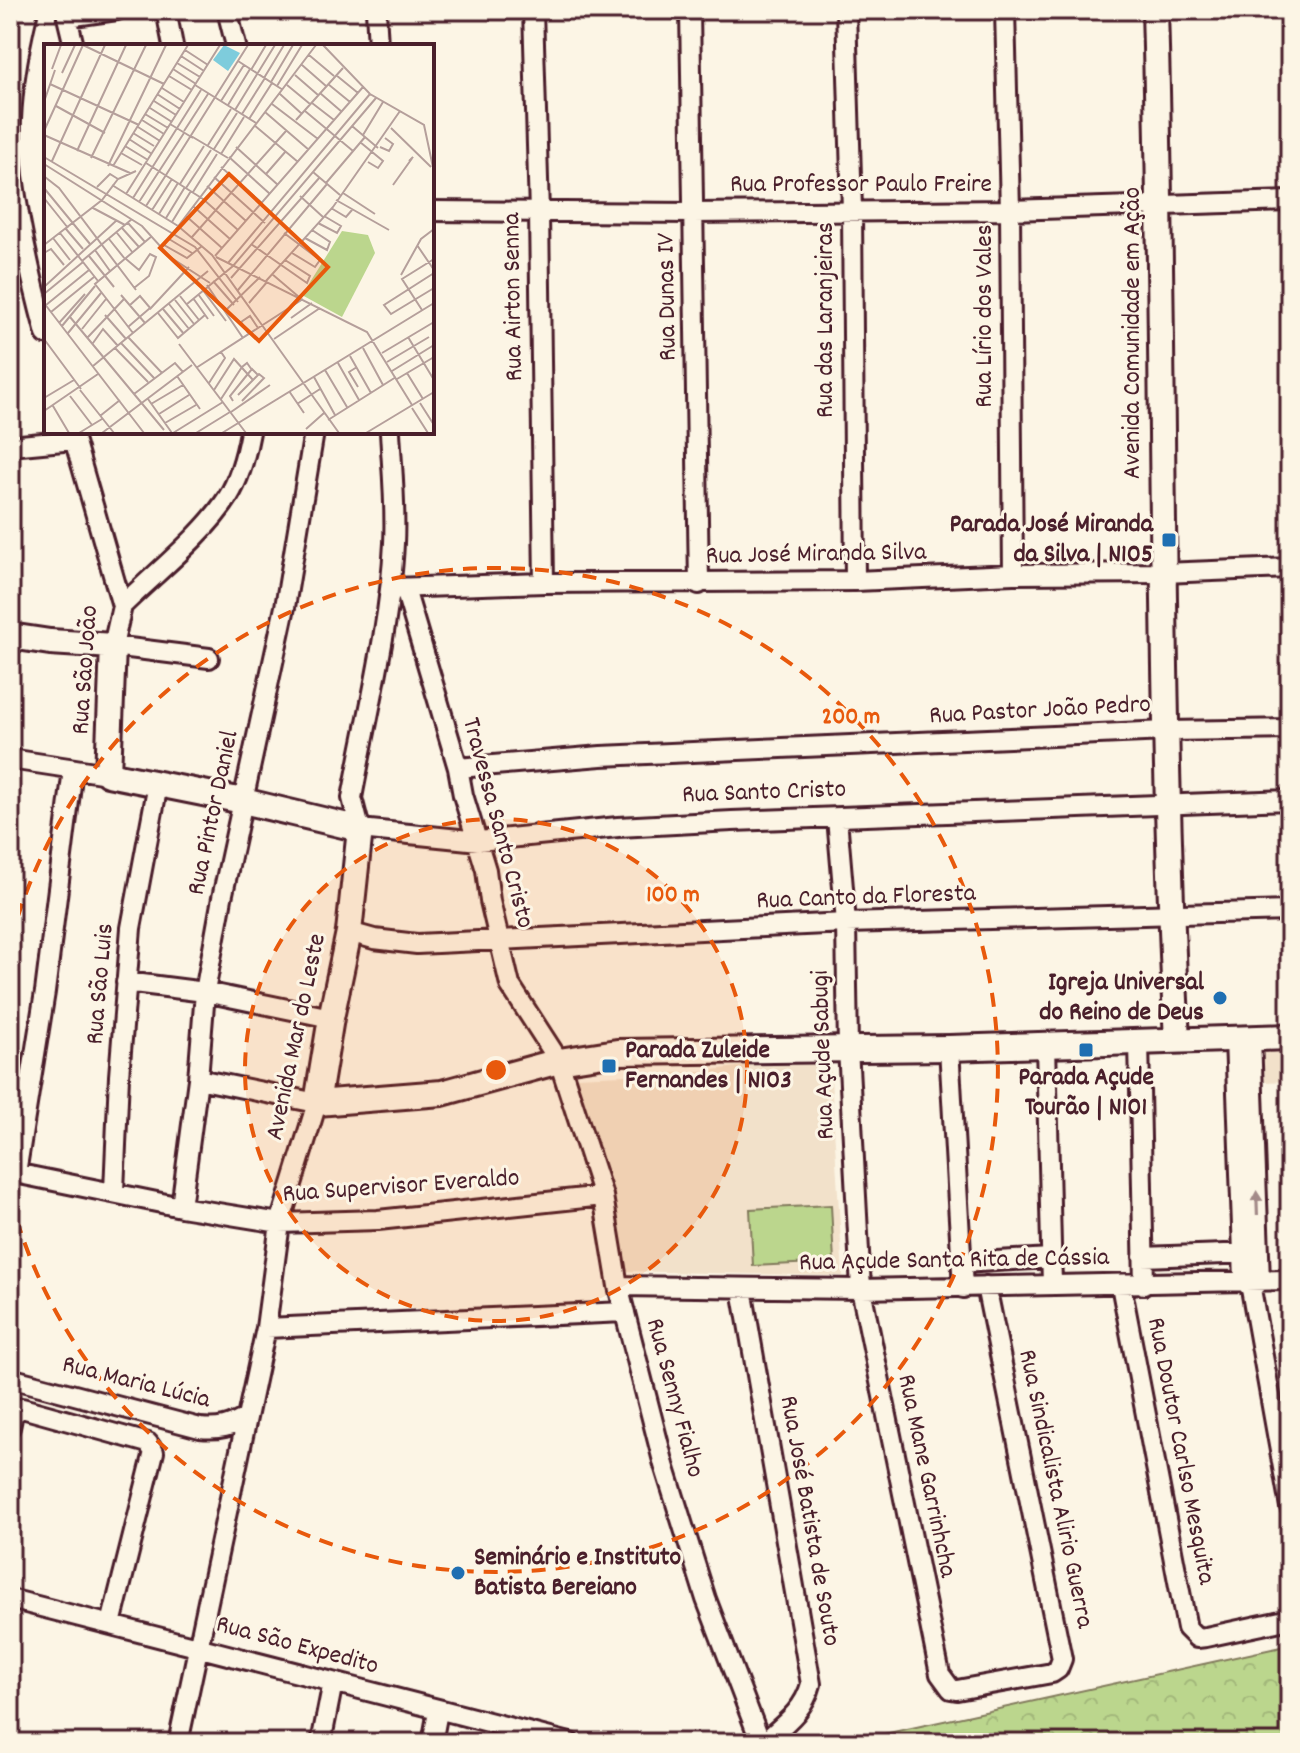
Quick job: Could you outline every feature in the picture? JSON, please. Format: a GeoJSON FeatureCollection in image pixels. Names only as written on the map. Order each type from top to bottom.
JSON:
{"type":"FeatureCollection","features":[{"type":"Feature","properties":{"kind":"street"},"geometry":{"type":"LineString","coordinates":[[28,10],[13,90],[11,138],[20,268],[44,329]]}},
{"type":"Feature","properties":{"kind":"street"},"geometry":{"type":"LineString","coordinates":[[74,44],[67,17],[117,10]]}},
{"type":"Feature","properties":{"kind":"street"},"geometry":{"type":"LineString","coordinates":[[166,10],[173,44]]}},
{"type":"Feature","properties":{"kind":"street"},"geometry":{"type":"LineString","coordinates":[[227,10],[236,44]]}},
{"type":"Feature","properties":{"kind":"street"},"geometry":{"type":"LineString","coordinates":[[376,10],[378,44]]}},
{"type":"Feature","properties":{"kind":"street","name":"Rua Airton Senna"},"geometry":{"type":"LineString","coordinates":[[533,10],[544,583]]}},
{"type":"Feature","properties":{"kind":"street","name":"Rua Dunas IV"},"geometry":{"type":"LineString","coordinates":[[690,10],[699,584]]}},
{"type":"Feature","properties":{"kind":"street","name":"Rua das Laranjeiras"},"geometry":{"type":"LineString","coordinates":[[846,10],[852,210],[855,581]]}},
{"type":"Feature","properties":{"kind":"street","name":"Rua Lírio dos Vales"},"geometry":{"type":"LineString","coordinates":[[1005,10],[1013,574]]}},
{"type":"Feature","properties":{"kind":"street","name":"Avenida Comunidade em Ação"},"geometry":{"type":"LineString","coordinates":[[1155,10],[1161,204],[1163,573],[1177,1040]]}},
{"type":"Feature","properties":{"kind":"street","name":"Rua Professor Paulo Freire"},"geometry":{"type":"LineString","coordinates":[[434,211],[692,213],[1010,210],[1290,201]]}},
{"type":"Feature","properties":{"kind":"street"},"geometry":{"type":"LineString","coordinates":[[122,606],[219,510],[240,472],[250,434]]}},
{"type":"Feature","properties":{"kind":"street","name":"Rua Pintor Daniel"},"geometry":{"type":"LineString","coordinates":[[181,1207],[198,1079],[205,992],[285,607],[314,434]]}},
{"type":"Feature","properties":{"kind":"street","name":"Avenida Mar do Leste"},"geometry":{"type":"LineString","coordinates":[[178,1743],[266,1328],[280,1223],[317,1103],[349,932],[360,829],[352,798],[398,588],[390,434]]}},
{"type":"Feature","properties":{"kind":"street"},"geometry":{"type":"LineString","coordinates":[[10,446],[73,436]]}},
{"type":"Feature","properties":{"kind":"street","name":"Rua São João"},"geometry":{"type":"LineString","coordinates":[[73,436],[122,606],[113,646],[108,774]]}},
{"type":"Feature","properties":{"kind":"street","name":"Rua José Miranda Silva"},"geometry":{"type":"LineString","coordinates":[[398,588],[544,583],[855,581],[1290,568]]}},
{"type":"Feature","properties":{"kind":"street","name":"Travessa Santo Cristo"},"geometry":{"type":"LineString","coordinates":[[398,588],[479,841],[510,985],[559,1061]]}},
{"type":"Feature","properties":{"kind":"street"},"geometry":{"type":"LineString","coordinates":[[10,636],[209,658]]}},
{"type":"Feature","properties":{"kind":"street","name":"Rua Pastor João Pedro"},"geometry":{"type":"LineString","coordinates":[[458,768],[601,756],[1167,731],[1290,729]]}},
{"type":"Feature","properties":{"kind":"street"},"geometry":{"type":"LineString","coordinates":[[10,759],[108,774]]}},
{"type":"Feature","properties":{"kind":"street"},"geometry":{"type":"LineString","coordinates":[[13,1172],[45,992],[73,769]]}},
{"type":"Feature","properties":{"kind":"street","name":"Rua Santo Cristo"},"geometry":{"type":"LineString","coordinates":[[108,774],[243,801],[360,829],[479,841],[618,827],[1290,800]]}},
{"type":"Feature","properties":{"kind":"street","name":"Rua São Luis"},"geometry":{"type":"LineString","coordinates":[[114,1191],[131,928],[158,784]]}},
{"type":"Feature","properties":{"kind":"street","name":"Rua Açude Sabugi"},"geometry":{"type":"LineString","coordinates":[[837,818],[846,923],[848,1048],[861,1289]]}},
{"type":"Feature","properties":{"kind":"street","name":"Rua Canto da Floresta"},"geometry":{"type":"LineString","coordinates":[[349,932],[374,939],[417,944],[846,923],[1290,911]]}},
{"type":"Feature","properties":{"kind":"street"},"geometry":{"type":"LineString","coordinates":[[126,982],[205,992],[331,1018]]}},
{"type":"Feature","properties":{"kind":"street"},"geometry":{"type":"LineString","coordinates":[[198,1079],[317,1103],[442,1093],[559,1061],[617,1052],[949,1048],[1290,1037]]}},
{"type":"Feature","properties":{"kind":"street"},"geometry":{"type":"LineString","coordinates":[[1243,1039],[1251,1283],[1290,1507]]}},
{"type":"Feature","properties":{"kind":"street"},"geometry":{"type":"LineString","coordinates":[[1139,1041],[1144,1285]]}},
{"type":"Feature","properties":{"kind":"street"},"geometry":{"type":"LineString","coordinates":[[1046,1045],[1052,1285]]}},
{"type":"Feature","properties":{"kind":"street"},"geometry":{"type":"LineString","coordinates":[[949,1048],[963,1288]]}},
{"type":"Feature","properties":{"kind":"street","name":"Rua Senny Fialho"},"geometry":{"type":"LineString","coordinates":[[559,1061],[603,1196],[618,1286],[664,1465],[706,1599],[762,1743]]}},
{"type":"Feature","properties":{"kind":"street","name":"Rua Supervisor Everaldo"},"geometry":{"type":"LineString","coordinates":[[13,1172],[181,1207],[280,1223],[378,1220],[603,1196]]}},
{"type":"Feature","properties":{"kind":"street"},"geometry":{"type":"LineString","coordinates":[[1143,1257],[1251,1253]]}},
{"type":"Feature","properties":{"kind":"street"},"geometry":{"type":"LineString","coordinates":[[961,1263],[1051,1258]]}},
{"type":"Feature","properties":{"kind":"street","name":"Rua Açude Santa Rita de Cássia"},"geometry":{"type":"LineString","coordinates":[[618,1286],[861,1289],[1290,1280]]}},
{"type":"Feature","properties":{"kind":"street","name":"Rua Doutor Carlso Mesquita"},"geometry":{"type":"LineString","coordinates":[[1121,1285],[1187,1628],[1197,1638],[1290,1619]]}},
{"type":"Feature","properties":{"kind":"street","name":"Rua Sindicalista Alirio Guerra"},"geometry":{"type":"LineString","coordinates":[[940,1674],[951,1689],[957,1690],[1052,1673],[1058,1669],[1062,1659],[986,1286]]}},
{"type":"Feature","properties":{"kind":"street","name":"Rua José Batista de Souto"},"geometry":{"type":"LineString","coordinates":[[742,1289],[811,1684],[807,1699],[798,1712],[762,1743]]}},
{"type":"Feature","properties":{"kind":"street","name":"Rua Mane Garrinhcha"},"geometry":{"type":"LineString","coordinates":[[861,1289],[940,1674]]}},
{"type":"Feature","properties":{"kind":"street"},"geometry":{"type":"LineString","coordinates":[[266,1328],[625,1312]]}},
{"type":"Feature","properties":{"kind":"street","name":"Rua Maria Lúcia"},"geometry":{"type":"LineString","coordinates":[[10,1378],[200,1428],[218,1430],[247,1417]]}},
{"type":"Feature","properties":{"kind":"street"},"geometry":{"type":"LineString","coordinates":[[10,1427],[13,1414],[22,1408],[148,1443],[154,1452],[111,1624]]}},
{"type":"Feature","properties":{"kind":"street","name":"Rua São Expedito"},"geometry":{"type":"LineString","coordinates":[[10,1599],[333,1682],[517,1736],[570,1743]]}},
{"type":"Feature","properties":{"kind":"street"},"geometry":{"type":"LineString","coordinates":[[321,1743],[333,1682]]}},
{"type":"Feature","properties":{"kind":"street"},"geometry":{"type":"LineString","coordinates":[[432,1743],[438,1711]]}},
{"type":"Feature","properties":{"kind":"shaded area"},"geometry":{"type":"Polygon","coordinates":[[[1263,1052],[1290,1052],[1290,1081],[1265,1082],[1263,1052]]]}},
{"type":"Feature","properties":{"kind":"shaded area"},"geometry":{"type":"Polygon","coordinates":[[[830,1061],[843,1276],[622,1271],[575,1077],[697,1072],[752,1065],[830,1061]]]}},
{"type":"Feature","properties":{"kind":"green space"},"geometry":{"type":"Polygon","coordinates":[[[831,1205],[834,1262],[753,1266],[750,1209],[831,1205]]]}},
{"type":"Feature","properties":{"kind":"green space"},"geometry":{"type":"Polygon","coordinates":[[[1290,1645],[1290,1743],[843,1743],[1290,1645]]]}},
{"type":"Feature","properties":{"kind":"place","name":"Parada José Miranda da Silva | N105"},"geometry":{"type":"Point","coordinates":[1169,540]}},
{"type":"Feature","properties":{"kind":"place","name":"Igreja Universal do Reino de Deus"},"geometry":{"type":"Point","coordinates":[1220,998]}},
{"type":"Feature","properties":{"kind":"place","name":"Parada Açude Tourão | N101"},"geometry":{"type":"Point","coordinates":[1086,1050]}},
{"type":"Feature","properties":{"kind":"place","name":"Parada Zuleide Fernandes | N103"},"geometry":{"type":"Point","coordinates":[609,1066]}},
{"type":"Feature","properties":{"kind":"place","name":"Seminário e Instituto Batista Bereiano"},"geometry":{"type":"Point","coordinates":[458,1573]}}]}
